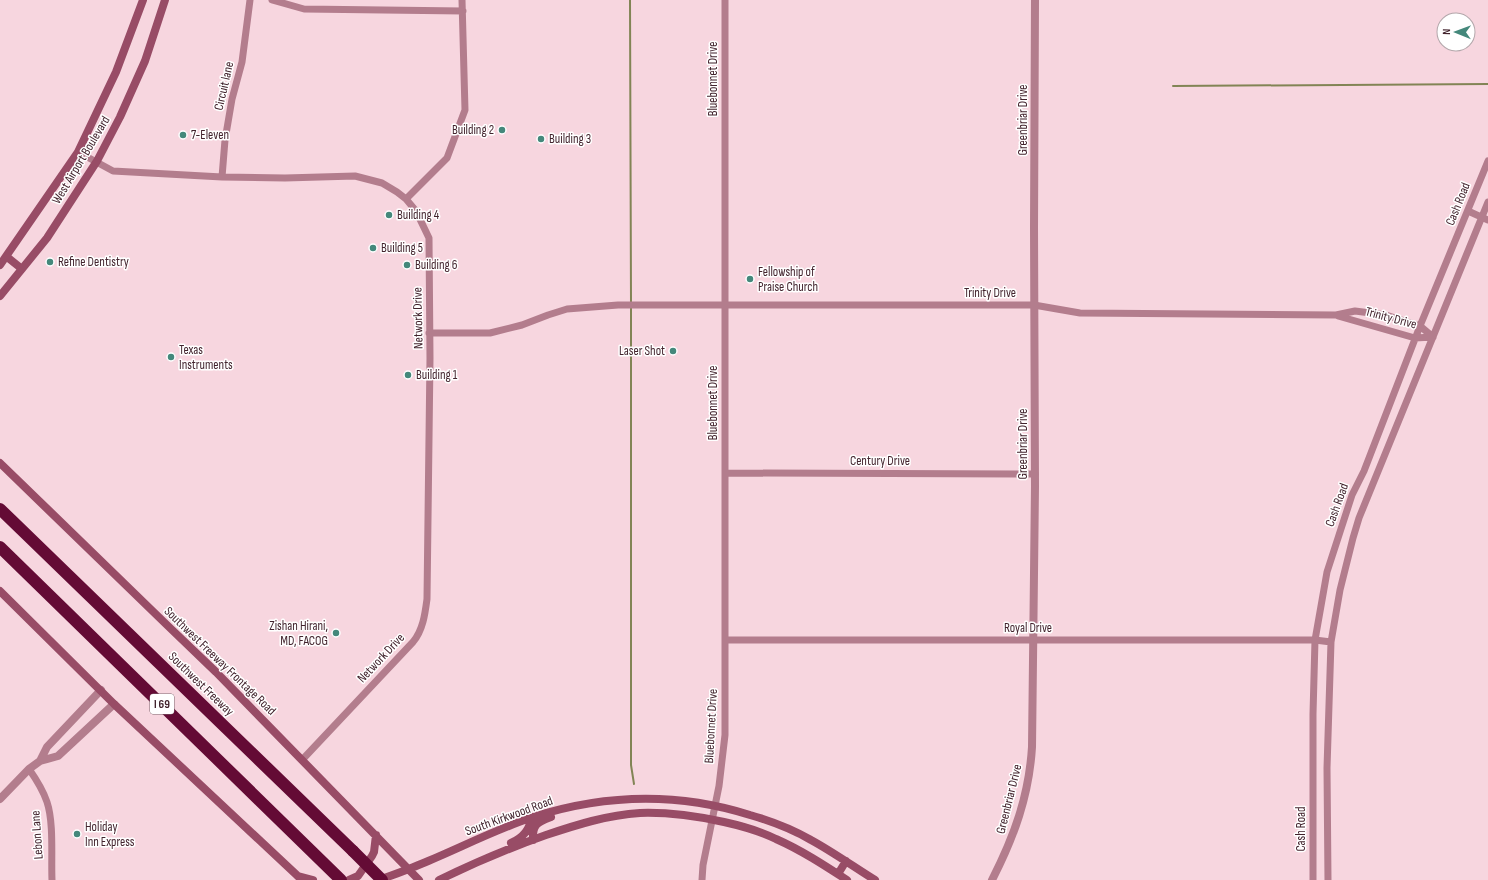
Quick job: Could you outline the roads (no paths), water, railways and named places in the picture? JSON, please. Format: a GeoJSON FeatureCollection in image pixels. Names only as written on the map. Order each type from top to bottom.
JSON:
{"type":"FeatureCollection","features":[{"type":"Feature","properties":{"kind":"highway","name":"Southwest Freeway"},"geometry":{"type":"LineString","coordinates":[[0,508],[382,880]]}},
{"type":"Feature","properties":{"kind":"highway","name":"I 69"},"geometry":{"type":"LineString","coordinates":[[0,547],[341,880]]}},
{"type":"Feature","properties":{"kind":"main road","name":"West Airport Boulevard"},"geometry":{"type":"LineString","coordinates":[[0,265],[78,152],[116,72],[143,0]]}},
{"type":"Feature","properties":{"kind":"main road","name":"West Airport Boulevard"},"geometry":{"type":"LineString","coordinates":[[0,296],[47,238],[97,161],[121,115],[145,61],[165,0]]}},
{"type":"Feature","properties":{"kind":"main road"},"geometry":{"type":"LineString","coordinates":[[6,257],[22,269]]}},
{"type":"Feature","properties":{"kind":"main road","name":"Southwest Freeway Frontage Road"},"geometry":{"type":"LineString","coordinates":[[0,463],[216,672],[419,880]]}},
{"type":"Feature","properties":{"kind":"main road"},"geometry":{"type":"LineString","coordinates":[[0,591],[114,704],[300,878],[313,880]]}},
{"type":"Feature","properties":{"kind":"main road","name":"South Kirkwood Road"},"geometry":{"type":"LineString","coordinates":[[379,880],[531,818],[564,809],[636,798],[688,800],[715,805],[767,820],[811,840],[875,880]]}},
{"type":"Feature","properties":{"kind":"main road"},"geometry":{"type":"LineString","coordinates":[[533,840],[533,832],[538,822],[559,814],[564,809]]}},
{"type":"Feature","properties":{"kind":"main road"},"geometry":{"type":"LineString","coordinates":[[440,880],[500,852],[576,825],[616,816],[640,813],[684,815],[712,819],[744,827],[777,839],[847,880]]}},
{"type":"Feature","properties":{"kind":"main road"},"geometry":{"type":"LineString","coordinates":[[500,852],[504,846],[519,840],[526,834],[531,824],[531,818]]}},
{"type":"Feature","properties":{"kind":"main road"},"geometry":{"type":"LineString","coordinates":[[777,839],[783,826]]}},
{"type":"Feature","properties":{"kind":"main road"},"geometry":{"type":"LineString","coordinates":[[349,880],[358,876],[372,856],[374,852],[376,835]]}},
{"type":"Feature","properties":{"kind":"main road"},"geometry":{"type":"LineString","coordinates":[[838,874],[846,861]]}},
{"type":"Feature","properties":{"kind":"street","name":"Circuit lane"},"geometry":{"type":"LineString","coordinates":[[222,177],[225,140],[232,99],[242,62],[250,0]]}},
{"type":"Feature","properties":{"kind":"street"},"geometry":{"type":"LineString","coordinates":[[272,0],[304,9],[463,11]]}},
{"type":"Feature","properties":{"kind":"street"},"geometry":{"type":"LineString","coordinates":[[406,199],[447,158],[465,110],[462,0]]}},
{"type":"Feature","properties":{"kind":"street","name":"Bluebonnet Drive"},"geometry":{"type":"LineString","coordinates":[[702,880],[703,865],[715,805],[725,739],[725,0]]}},
{"type":"Feature","properties":{"kind":"street","name":"Greenbriar Drive"},"geometry":{"type":"LineString","coordinates":[[992,880],[1017,825],[1028,783],[1032,747],[1035,474],[1035,0]]}},
{"type":"Feature","properties":{"kind":"street","name":"Network Drive"},"geometry":{"type":"LineString","coordinates":[[78,152],[113,171],[222,177],[285,178],[355,176],[382,183],[406,199],[416,211],[429,238],[430,358],[427,599],[425,618],[420,632],[413,642],[302,760]]}},
{"type":"Feature","properties":{"kind":"street","name":"Cash Road"},"geometry":{"type":"LineString","coordinates":[[1313,880],[1315,640],[1327,572],[1352,495],[1364,471],[1415,338],[1488,162]]}},
{"type":"Feature","properties":{"kind":"street","name":"Cash Road"},"geometry":{"type":"LineString","coordinates":[[1328,880],[1327,768],[1331,642],[1340,590],[1359,518],[1433,337],[1485,219],[1488,202]]}},
{"type":"Feature","properties":{"kind":"street"},"geometry":{"type":"LineString","coordinates":[[1468,211],[1485,219]]}},
{"type":"Feature","properties":{"kind":"street","name":"Trinity Drive"},"geometry":{"type":"LineString","coordinates":[[429,333],[490,334],[522,325],[567,309],[618,305],[1034,305],[1080,313],[1336,315],[1355,312],[1370,312],[1386,315],[1420,326],[1433,337]]}},
{"type":"Feature","properties":{"kind":"street","name":"Trinity Drive"},"geometry":{"type":"LineString","coordinates":[[1336,315],[1415,338],[1433,337]]}},
{"type":"Feature","properties":{"kind":"street"},"geometry":{"type":"LineString","coordinates":[[1364,471],[1377,477]]}},
{"type":"Feature","properties":{"kind":"street","name":"Century Drive"},"geometry":{"type":"LineString","coordinates":[[725,472],[1035,474]]}},
{"type":"Feature","properties":{"kind":"street"},"geometry":{"type":"LineString","coordinates":[[1336,543],[1351,547]]}},
{"type":"Feature","properties":{"kind":"street","name":"Royal Drive"},"geometry":{"type":"LineString","coordinates":[[725,640],[1315,640],[1331,642]]}},
{"type":"Feature","properties":{"kind":"street"},"geometry":{"type":"LineString","coordinates":[[40,761],[47,747],[101,690]]}},
{"type":"Feature","properties":{"kind":"street"},"geometry":{"type":"LineString","coordinates":[[0,799],[29,769],[40,761],[58,756],[114,704]]}},
{"type":"Feature","properties":{"kind":"street"},"geometry":{"type":"LineString","coordinates":[[1313,768],[1327,768]]}},
{"type":"Feature","properties":{"kind":"street","name":"Lebon Lane"},"geometry":{"type":"LineString","coordinates":[[29,769],[40,786],[48,803],[51,823],[52,880]]}},
{"type":"Feature","properties":{"kind":"waterway"},"geometry":{"type":"LineString","coordinates":[[630,0],[631,303]]}},
{"type":"Feature","properties":{"kind":"waterway"},"geometry":{"type":"LineString","coordinates":[[1173,86],[1488,84]]}},
{"type":"Feature","properties":{"kind":"waterway"},"geometry":{"type":"LineString","coordinates":[[631,307],[631,765],[634,784]]}},
{"type":"Feature","properties":{"kind":"place","name":"Building 2"},"geometry":{"type":"Point","coordinates":[502,130]}},
{"type":"Feature","properties":{"kind":"place","name":"7-Eleven"},"geometry":{"type":"Point","coordinates":[183,135]}},
{"type":"Feature","properties":{"kind":"place","name":"Building 3"},"geometry":{"type":"Point","coordinates":[541,139]}},
{"type":"Feature","properties":{"kind":"place","name":"Building 4"},"geometry":{"type":"Point","coordinates":[389,215]}},
{"type":"Feature","properties":{"kind":"place","name":"Building 5"},"geometry":{"type":"Point","coordinates":[373,248]}},
{"type":"Feature","properties":{"kind":"place","name":"Refine Dentistry"},"geometry":{"type":"Point","coordinates":[50,262]}},
{"type":"Feature","properties":{"kind":"place","name":"Building 6"},"geometry":{"type":"Point","coordinates":[407,265]}},
{"type":"Feature","properties":{"kind":"place","name":"Fellowship of Praise Church"},"geometry":{"type":"Point","coordinates":[750,279]}},
{"type":"Feature","properties":{"kind":"place","name":"Laser Shot"},"geometry":{"type":"Point","coordinates":[673,351]}},
{"type":"Feature","properties":{"kind":"place","name":"Texas Instruments"},"geometry":{"type":"Point","coordinates":[171,357]}},
{"type":"Feature","properties":{"kind":"place","name":"Building 1"},"geometry":{"type":"Point","coordinates":[408,375]}},
{"type":"Feature","properties":{"kind":"place","name":"Zishan Hirani, MD, FACOG"},"geometry":{"type":"Point","coordinates":[336,633]}},
{"type":"Feature","properties":{"kind":"place","name":"Holiday Inn Express"},"geometry":{"type":"Point","coordinates":[77,834]}}]}
